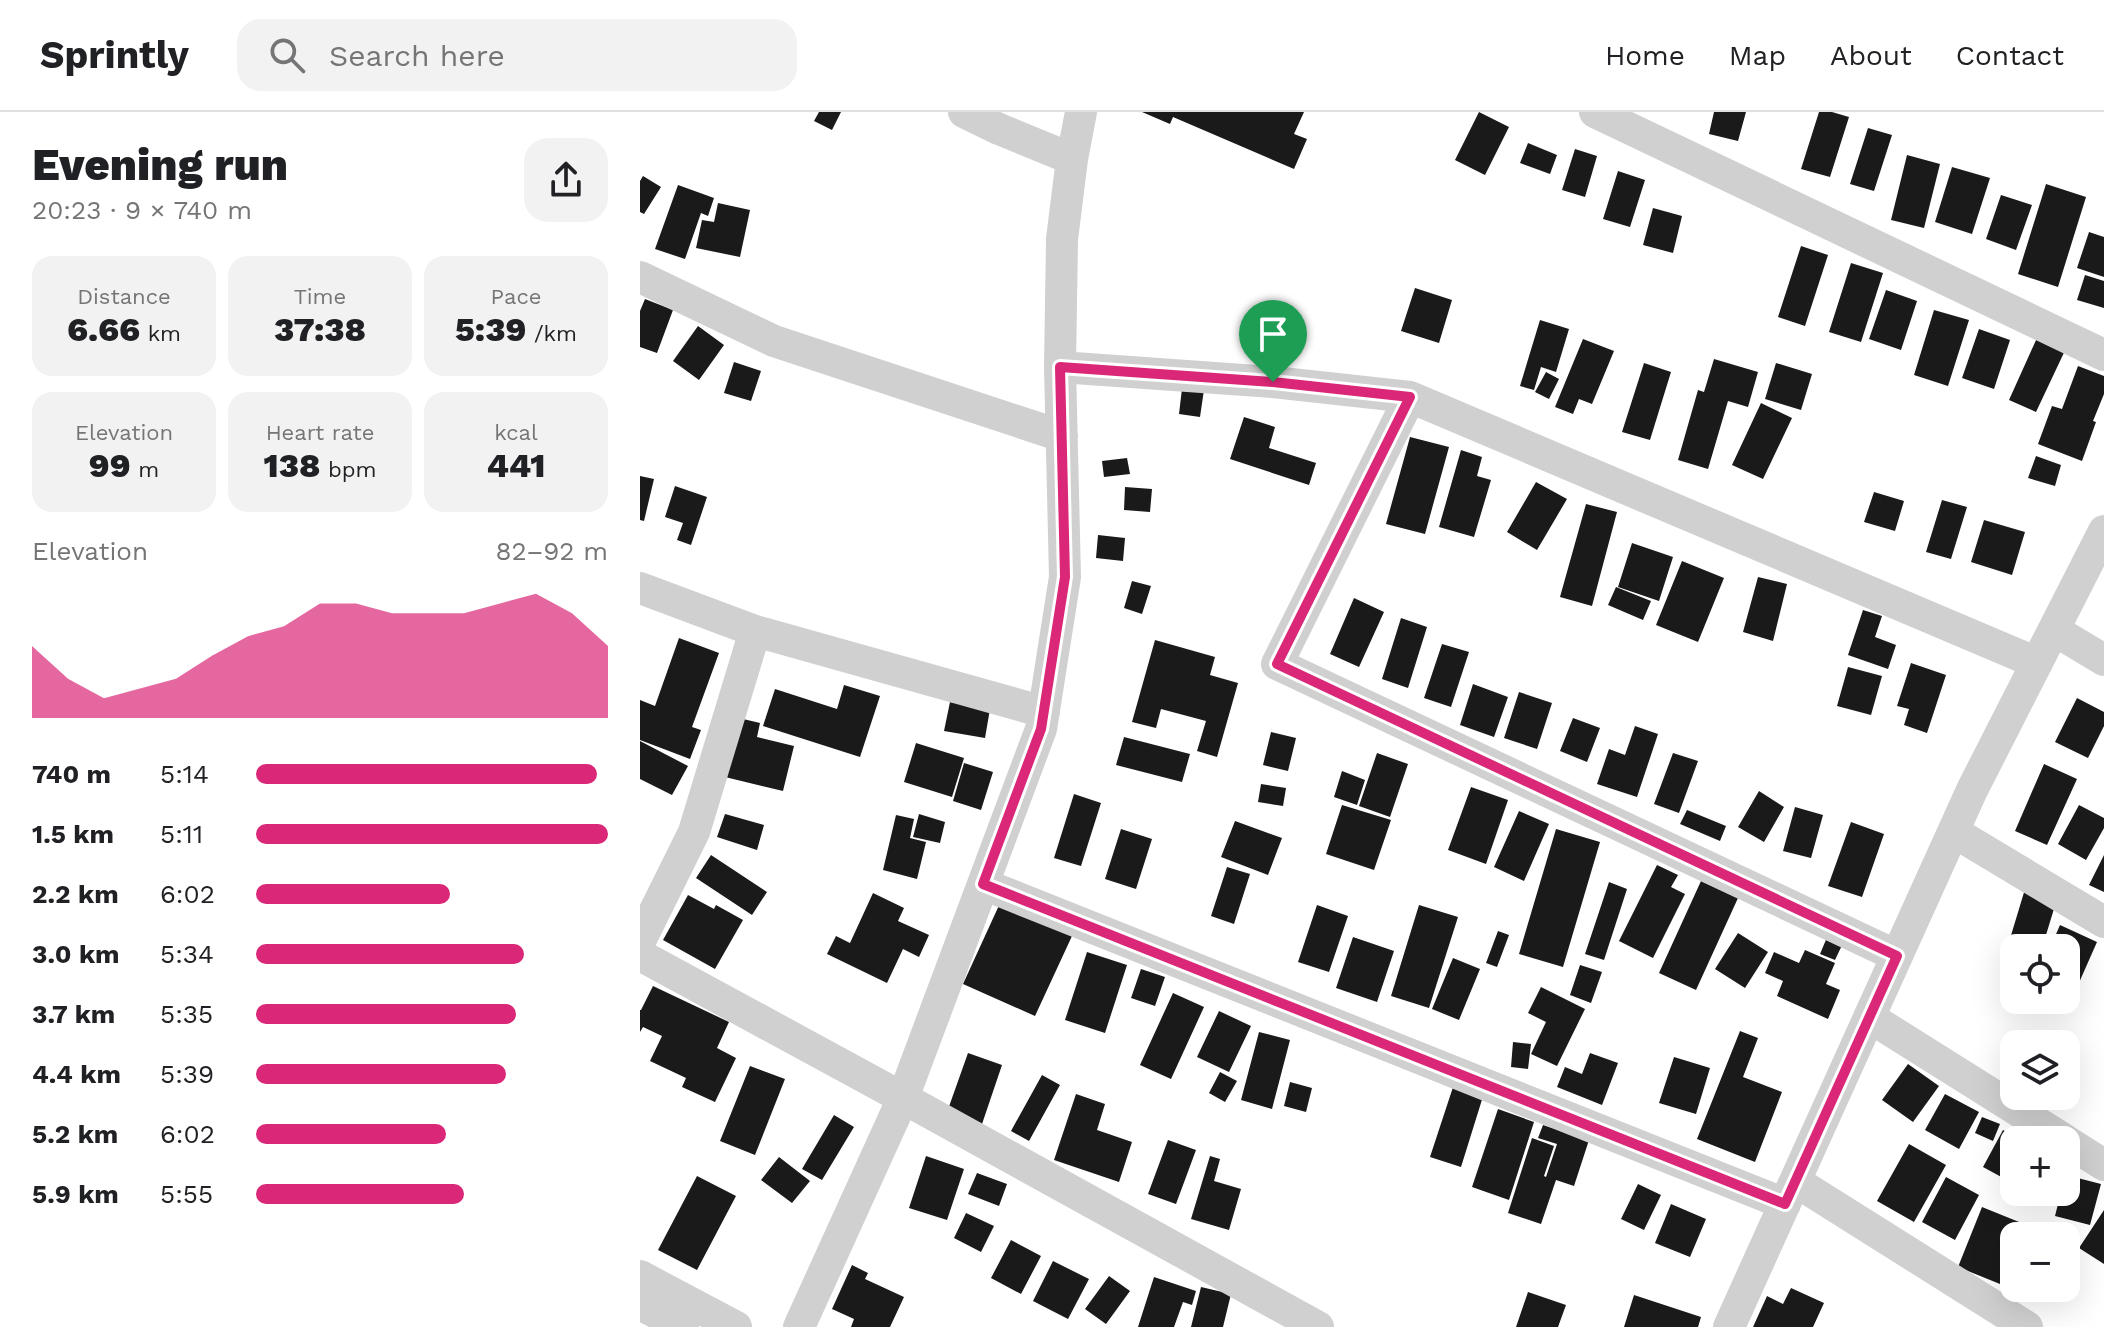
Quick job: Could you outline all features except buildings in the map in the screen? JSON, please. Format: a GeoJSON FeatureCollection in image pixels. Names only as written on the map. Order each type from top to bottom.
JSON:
{"type":"FeatureCollection","features":[{"type":"Feature","properties":{"kind":"street"},"geometry":{"type":"LineString","coordinates":[[964,112],[1072,159]]}},
{"type":"Feature","properties":{"kind":"street"},"geometry":{"type":"LineString","coordinates":[[799,1327],[903,1098],[1041,729],[1065,577],[1060,367],[1062,239],[1081,112]]}},
{"type":"Feature","properties":{"kind":"street"},"geometry":{"type":"LineString","coordinates":[[1595,112],[2104,355]]}},
{"type":"Feature","properties":{"kind":"street"},"geometry":{"type":"LineString","coordinates":[[640,277],[774,341],[1062,436]]}},
{"type":"Feature","properties":{"kind":"street"},"geometry":{"type":"LineString","coordinates":[[1060,367],[1273,382],[1410,397],[2037,663]]}},
{"type":"Feature","properties":{"kind":"street"},"geometry":{"type":"LineString","coordinates":[[1410,397],[1277,664],[1897,956]]}},
{"type":"Feature","properties":{"kind":"street"},"geometry":{"type":"LineString","coordinates":[[1729,1327],[1972,790],[2104,531]]}},
{"type":"Feature","properties":{"kind":"street"},"geometry":{"type":"LineString","coordinates":[[640,588],[755,631],[1044,712]]}},
{"type":"Feature","properties":{"kind":"street"},"geometry":{"type":"LineString","coordinates":[[2054,630],[2104,660]]}},
{"type":"Feature","properties":{"kind":"street"},"geometry":{"type":"LineString","coordinates":[[640,941],[694,832],[755,631]]}},
{"type":"Feature","properties":{"kind":"street"},"geometry":{"type":"LineString","coordinates":[[1954,832],[2104,922]]}},
{"type":"Feature","properties":{"kind":"street"},"geometry":{"type":"LineString","coordinates":[[983,884],[1790,1193],[2027,1327]]}},
{"type":"Feature","properties":{"kind":"street"},"geometry":{"type":"LineString","coordinates":[[640,955],[1318,1327]]}},
{"type":"Feature","properties":{"kind":"street"},"geometry":{"type":"LineString","coordinates":[[1869,1017],[2043,1126]]}},
{"type":"Feature","properties":{"kind":"street"},"geometry":{"type":"LineString","coordinates":[[2080,1150],[2104,1165]]}},
{"type":"Feature","properties":{"kind":"street"},"geometry":{"type":"LineString","coordinates":[[640,1276],[720,1323]]}},
{"type":"Feature","properties":{"kind":"street"},"geometry":{"type":"LineString","coordinates":[[640,1304],[683,1327]]}},
{"type":"Feature","properties":{"kind":"route"},"geometry":{"type":"LineString","coordinates":[[1060,367],[1273,382],[1410,397],[1277,664],[1897,956],[1785,1204],[983,884],[1041,729],[1065,577],[1060,367]]}}]}
